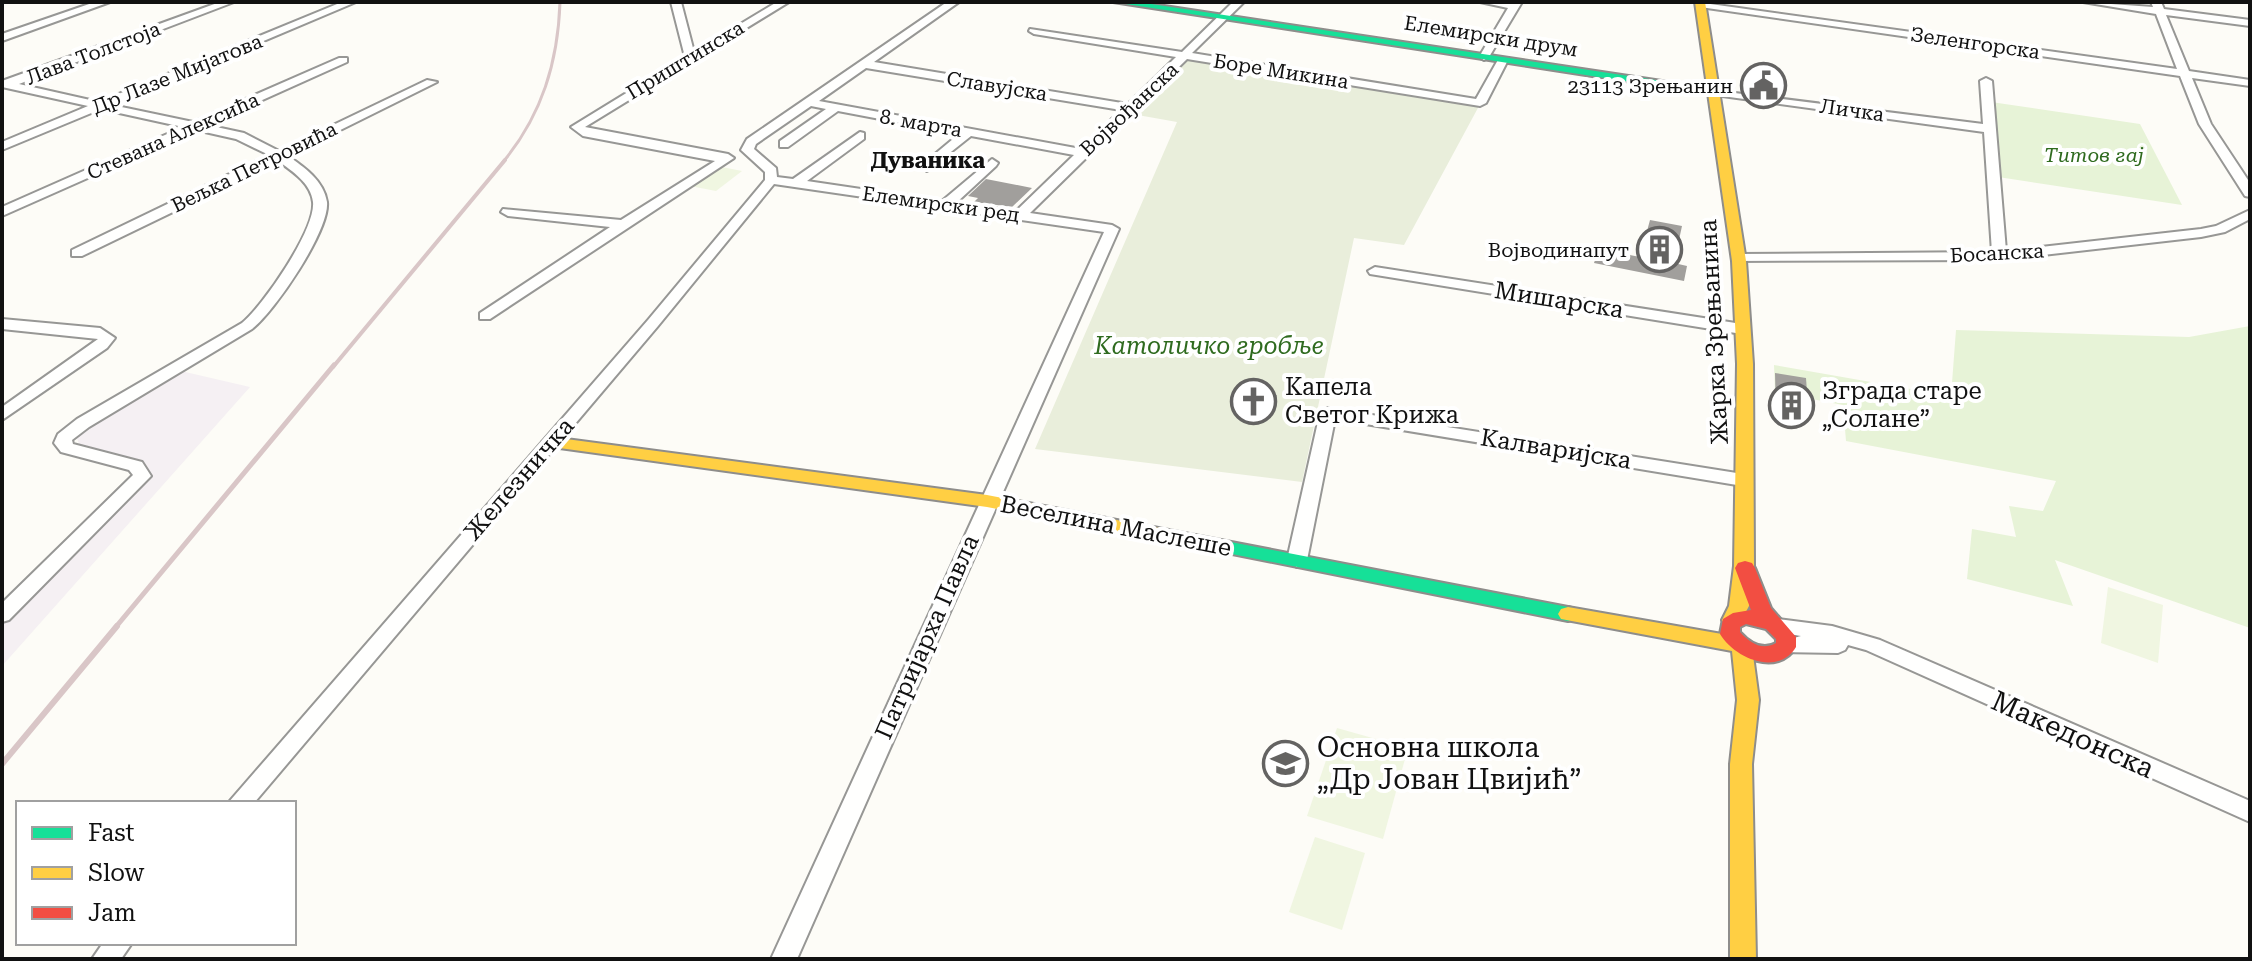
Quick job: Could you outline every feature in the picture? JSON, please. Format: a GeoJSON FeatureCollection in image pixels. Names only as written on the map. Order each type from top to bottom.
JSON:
{"type":"FeatureCollection","features":[{"type":"Feature","properties":{"kind":"main road","name":"Елемирски друм"},"geometry":{"type":"LineString","coordinates":[[1118,2],[1715,92]]}},
{"type":"Feature","properties":{"kind":"main road","name":"Жарка Зрењанина"},"geometry":{"type":"LineString","coordinates":[[1700,3],[1739,258],[1744,566],[1735,635],[1748,700],[1741,764],[1743,959]]}},
{"type":"Feature","properties":{"kind":"main road","name":"Веселина Маслеше"},"geometry":{"type":"LineString","coordinates":[[551,442],[987,501],[1676,634]]}},
{"type":"Feature","properties":{"kind":"main road","name":"Жарка Зрењанина"},"geometry":{"type":"LineString","coordinates":[[1744,566],[1762,611],[1786,637],[1774,663],[1748,700]]}},
{"type":"Feature","properties":{"kind":"main road"},"geometry":{"type":"LineString","coordinates":[[1774,663],[1757,654],[1735,635],[1746,616],[1775,625]]}},
{"type":"Feature","properties":{"kind":"street"},"geometry":{"type":"LineString","coordinates":[[2,38],[105,2]]}},
{"type":"Feature","properties":{"kind":"street","name":"Лава Толстоја"},"geometry":{"type":"LineString","coordinates":[[4,86],[229,2]]}},
{"type":"Feature","properties":{"kind":"street","name":"Др Лазе Мијатова"},"geometry":{"type":"LineString","coordinates":[[2,146],[351,2]]}},
{"type":"Feature","properties":{"kind":"street"},"geometry":{"type":"LineString","coordinates":[[676,2],[690,57]]}},
{"type":"Feature","properties":{"kind":"street","name":"Приштинска"},"geometry":{"type":"LineString","coordinates":[[725,159],[578,130],[577,127],[784,2]]}},
{"type":"Feature","properties":{"kind":"street"},"geometry":{"type":"LineString","coordinates":[[771,180],[771,171],[747,150],[754,139],[954,2]]}},
{"type":"Feature","properties":{"kind":"street","name":"Војвођанска"},"geometry":{"type":"LineString","coordinates":[[1019,216],[1239,2]]}},
{"type":"Feature","properties":{"kind":"street"},"geometry":{"type":"LineString","coordinates":[[1484,57],[1516,4],[1485,2]]}},
{"type":"Feature","properties":{"kind":"street"},"geometry":{"type":"LineString","coordinates":[[2088,2],[2158,7],[2250,23]]}},
{"type":"Feature","properties":{"kind":"street","name":"Зеленгорска"},"geometry":{"type":"LineString","coordinates":[[1700,3],[2250,83]]}},
{"type":"Feature","properties":{"kind":"street"},"geometry":{"type":"LineString","coordinates":[[2158,7],[2205,124],[2250,193]]}},
{"type":"Feature","properties":{"kind":"street","name":"Боре Микина"},"geometry":{"type":"LineString","coordinates":[[1034,31],[1480,103],[1503,60]]}},
{"type":"Feature","properties":{"kind":"street","name":"Стевана Алексића"},"geometry":{"type":"LineString","coordinates":[[2,212],[343,60]]}},
{"type":"Feature","properties":{"kind":"street","name":"Славујска"},"geometry":{"type":"LineString","coordinates":[[863,64],[1131,108]]}},
{"type":"Feature","properties":{"kind":"street"},"geometry":{"type":"LineString","coordinates":[[1986,81],[1999,256]]}},
{"type":"Feature","properties":{"kind":"street","name":"Вељка Петровића"},"geometry":{"type":"LineString","coordinates":[[77,253],[431,82]]}},
{"type":"Feature","properties":{"kind":"street"},"geometry":{"type":"LineString","coordinates":[[2,615],[142,476],[136,466],[67,448],[64,438],[83,423],[247,326],[267,308],[319,219],[321,206],[317,190],[310,180],[279,155],[240,136],[4,86]]}},
{"type":"Feature","properties":{"kind":"street","name":"Личка"},"geometry":{"type":"LineString","coordinates":[[1715,92],[1990,129]]}},
{"type":"Feature","properties":{"kind":"street","name":"8. марта"},"geometry":{"type":"LineString","coordinates":[[807,102],[1082,153]]}},
{"type":"Feature","properties":{"kind":"street"},"geometry":{"type":"LineString","coordinates":[[784,144],[836,107]]}},
{"type":"Feature","properties":{"kind":"street"},"geometry":{"type":"LineString","coordinates":[[927,167],[969,132]]}},
{"type":"Feature","properties":{"kind":"street"},"geometry":{"type":"LineString","coordinates":[[796,183],[860,136]]}},
{"type":"Feature","properties":{"kind":"street"},"geometry":{"type":"LineString","coordinates":[[485,316],[725,159],[751,154]]}},
{"type":"Feature","properties":{"kind":"street"},"geometry":{"type":"LineString","coordinates":[[945,205],[992,163]]}},
{"type":"Feature","properties":{"kind":"street","name":"Елемирски ред"},"geometry":{"type":"LineString","coordinates":[[771,180],[1112,229]]}},
{"type":"Feature","properties":{"kind":"street","name":"Железничка"},"geometry":{"type":"LineString","coordinates":[[242,801],[551,442],[771,180]]}},
{"type":"Feature","properties":{"kind":"street"},"geometry":{"type":"LineString","coordinates":[[508,212],[623,224]]}},
{"type":"Feature","properties":{"kind":"street","name":"Босанска"},"geometry":{"type":"LineString","coordinates":[[1739,258],[1999,256],[2201,233],[2220,229],[2250,214]]}},
{"type":"Feature","properties":{"kind":"street","name":"Патријарха Павла"},"geometry":{"type":"LineString","coordinates":[[784,959],[987,501],[1112,229]]}},
{"type":"Feature","properties":{"kind":"street","name":"Мишарска"},"geometry":{"type":"LineString","coordinates":[[1375,271],[1742,329]]}},
{"type":"Feature","properties":{"kind":"street"},"geometry":{"type":"LineString","coordinates":[[2,324],[100,333],[107,338],[2,415]]}},
{"type":"Feature","properties":{"kind":"street","name":"Калваријска"},"geometry":{"type":"LineString","coordinates":[[1297,560],[1328,413],[1743,480]]}},
{"type":"Feature","properties":{"kind":"street","name":"Македонска"},"geometry":{"type":"LineString","coordinates":[[1775,625],[1847,636],[2250,812]]}},
{"type":"Feature","properties":{"kind":"street","name":"Веселина Маслеше"},"geometry":{"type":"LineString","coordinates":[[1676,634],[1735,635]]}},
{"type":"Feature","properties":{"kind":"street","name":"Македонска"},"geometry":{"type":"LineString","coordinates":[[1774,663],[1805,643],[1829,644],[1895,657]]}},
{"type":"Feature","properties":{"kind":"shaded area"},"geometry":{"type":"Polygon","coordinates":[[[181,371],[250,387],[2,666],[2,621],[146,483],[151,473],[143,461],[79,444],[76,435],[181,371]]]}},
{"type":"Feature","properties":{"kind":"green space","name":"Католичко гробље"},"geometry":{"type":"Polygon","coordinates":[[[1187,59],[1479,106],[1404,245],[1354,238],[1302,482],[1035,449],[1177,122],[1132,114],[1187,59]]]}},
{"type":"Feature","properties":{"kind":"green space","name":"Титов гај"},"geometry":{"type":"Polygon","coordinates":[[[1991,102],[2140,124],[2182,205],[1998,177],[1991,102]]]}},
{"type":"Feature","properties":{"kind":"green space"},"geometry":{"type":"Polygon","coordinates":[[[717,166],[742,171],[716,191],[690,186],[717,166]]]}},
{"type":"Feature","properties":{"kind":"green space"},"geometry":{"type":"Polygon","coordinates":[[[2250,326],[2250,628],[2055,560],[2073,606],[1967,579],[1972,529],[2016,537],[2009,506],[2043,511],[2056,481],[1846,441],[1843,405],[1775,392],[1774,365],[1951,396],[1956,330],[2189,337],[2250,326]]]}},
{"type":"Feature","properties":{"kind":"green space"},"geometry":{"type":"Polygon","coordinates":[[[2108,587],[2163,605],[2158,663],[2101,643],[2108,587]]]}},
{"type":"Feature","properties":{"kind":"green space"},"geometry":{"type":"Polygon","coordinates":[[[1337,728],[1408,748],[1383,839],[1307,816],[1337,728]]]}},
{"type":"Feature","properties":{"kind":"green space"},"geometry":{"type":"Polygon","coordinates":[[[1315,837],[1365,853],[1342,930],[1289,912],[1315,837]]]}},
{"type":"Feature","properties":{"kind":"building"},"geometry":{"type":"Polygon","coordinates":[[[986,179],[1032,188],[1012,207],[974,202],[978,198],[968,196],[986,179]]]}},
{"type":"Feature","properties":{"kind":"building","name":"Војводинапут"},"geometry":{"type":"Polygon","coordinates":[[[1650,220],[1682,226],[1674,263],[1687,266],[1684,281],[1594,263],[1599,249],[1640,257],[1650,220]]]}},
{"type":"Feature","properties":{"kind":"building"},"geometry":{"type":"Polygon","coordinates":[[[1775,373],[1806,378],[1809,420],[1776,414],[1775,373]]]}},
{"type":"Feature","properties":{"kind":"building","name":"Капела Светог Крижа"},"geometry":{"type":"Polygon","coordinates":[[[1245,391],[1277,395],[1272,411],[1241,407],[1245,391]]]}},
{"type":"Feature","properties":{"kind":"railway"},"geometry":{"type":"LineString","coordinates":[[503,162],[538,107],[556,46],[560,2]]}},
{"type":"Feature","properties":{"kind":"railway"},"geometry":{"type":"LineString","coordinates":[[333,367],[505,160]]}},
{"type":"Feature","properties":{"kind":"railway"},"geometry":{"type":"LineString","coordinates":[[115,628],[334,365]]}},
{"type":"Feature","properties":{"kind":"railway"},"geometry":{"type":"LineString","coordinates":[[2,764],[117,626]]}},
{"type":"Feature","properties":{"kind":"traffic: fast"},"geometry":{"type":"LineString","coordinates":[[1118,2],[1715,92]]}},
{"type":"Feature","properties":{"kind":"traffic: fast"},"geometry":{"type":"LineString","coordinates":[[1174,537],[1568,614]]}},
{"type":"Feature","properties":{"kind":"traffic: slow"},"geometry":{"type":"LineString","coordinates":[[1700,2],[1739,261],[1745,364],[1744,566],[1739,606],[1732,620]]}},
{"type":"Feature","properties":{"kind":"traffic: slow"},"geometry":{"type":"LineString","coordinates":[[551,442],[987,501],[1174,537]]}},
{"type":"Feature","properties":{"kind":"traffic: slow"},"geometry":{"type":"LineString","coordinates":[[1568,614],[1739,645]]}},
{"type":"Feature","properties":{"kind":"traffic: slow"},"geometry":{"type":"LineString","coordinates":[[1742,648],[1748,700],[1741,764],[1743,959]]}},
{"type":"Feature","properties":{"kind":"traffic: jam"},"geometry":{"type":"LineString","coordinates":[[1745,568],[1762,611],[1786,637],[1786,647],[1771,654],[1756,653],[1742,646],[1730,634],[1730,624],[1740,618],[1756,617],[1772,623]]}},
{"type":"Feature","properties":{"kind":"place","name":"23113 Зрењанин"},"geometry":{"type":"Point","coordinates":[1764,86]}},
{"type":"Feature","properties":{"kind":"place","name":"Војводинапут"},"geometry":{"type":"Point","coordinates":[1660,250]}},
{"type":"Feature","properties":{"kind":"place","name":"Капела Светог Крижа"},"geometry":{"type":"Point","coordinates":[1254,401]}},
{"type":"Feature","properties":{"kind":"place","name":"Зграда старе „Солане”"},"geometry":{"type":"Point","coordinates":[1791,405]}},
{"type":"Feature","properties":{"kind":"place","name":"Основна школа „Др Јован Цвијић”"},"geometry":{"type":"Point","coordinates":[1286,763]}},
{"type":"Feature","properties":{"kind":"district","name":"Дуваника"},"geometry":{"type":"Point","coordinates":[928,160]}}]}
